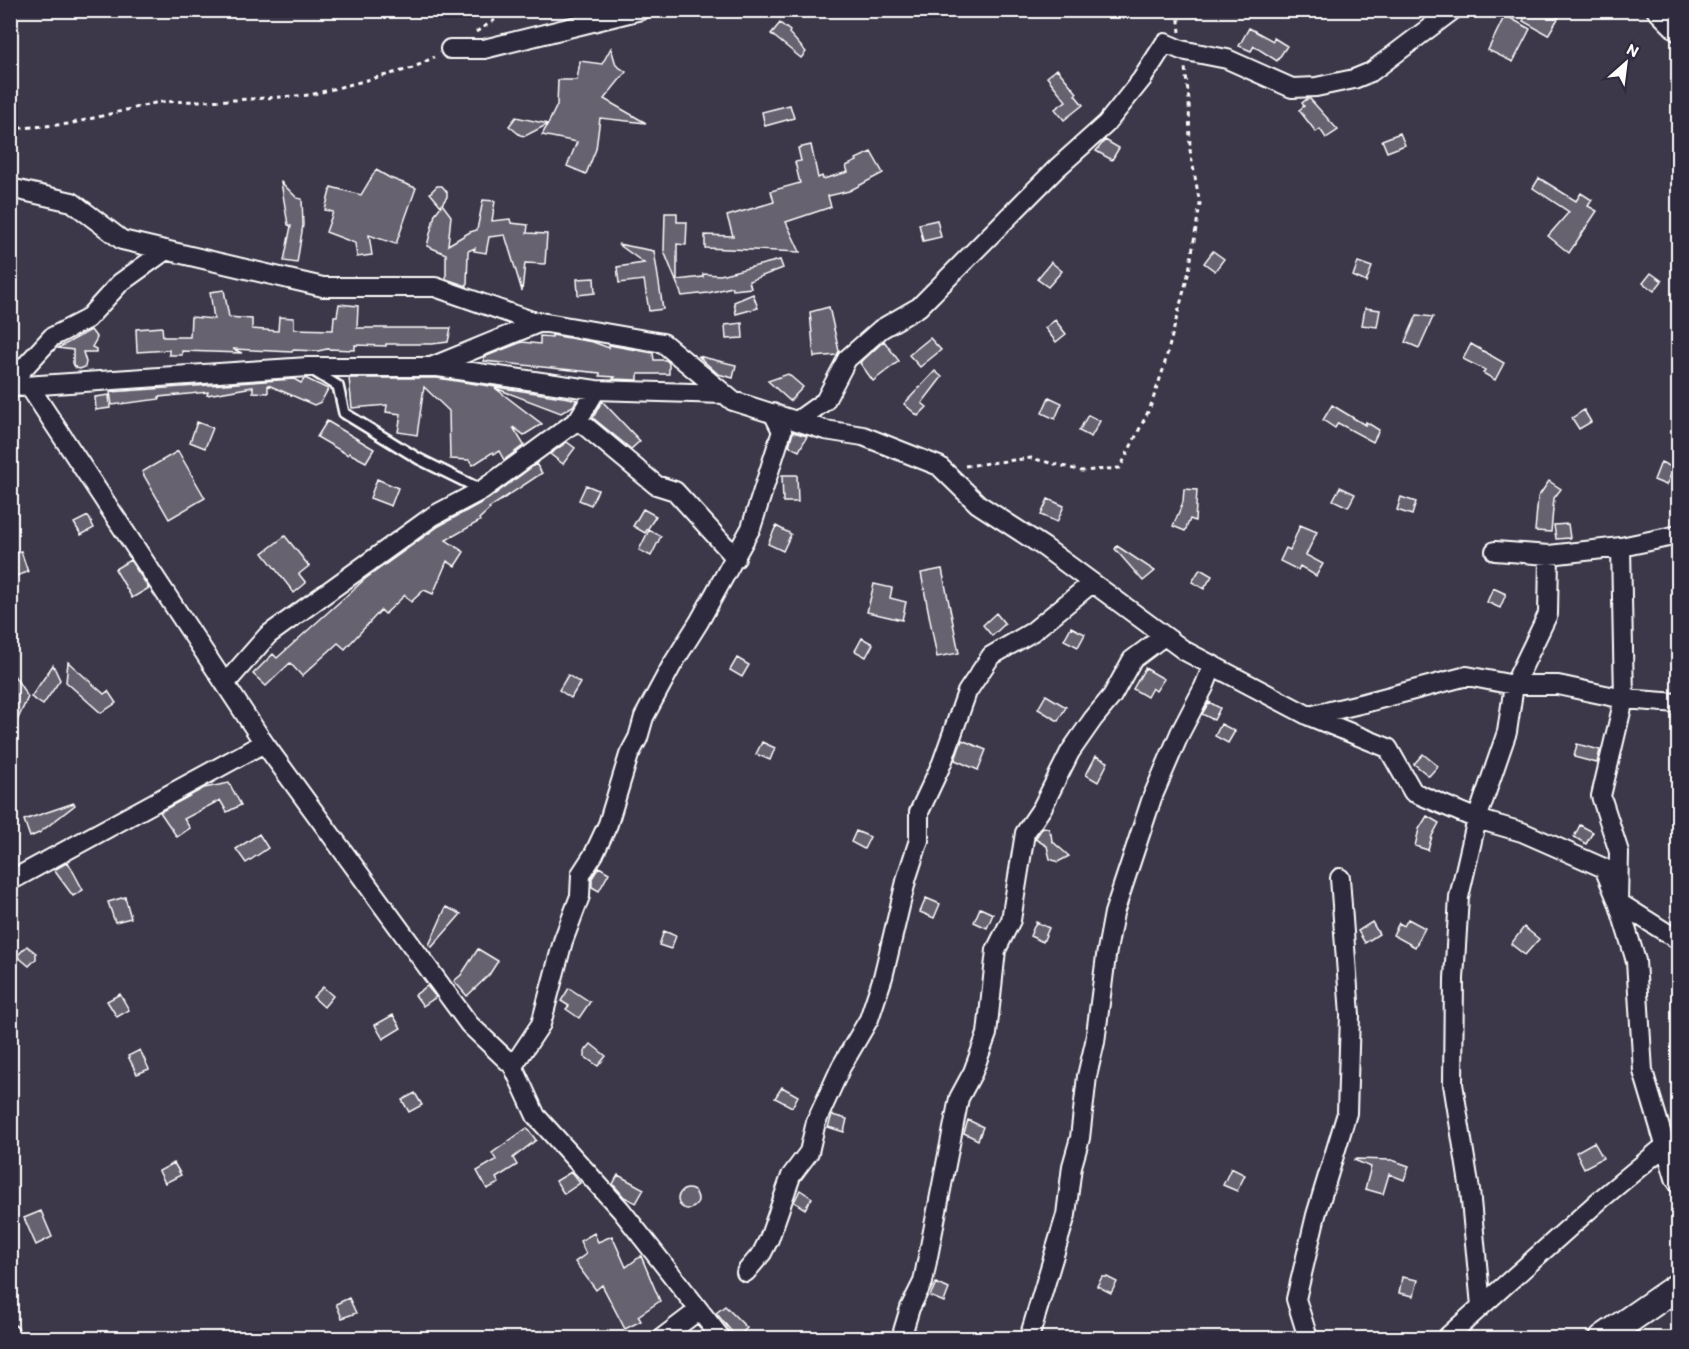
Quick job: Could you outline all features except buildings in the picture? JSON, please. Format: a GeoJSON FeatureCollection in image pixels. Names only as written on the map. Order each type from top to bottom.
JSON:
{"type":"FeatureCollection","features":[{"type":"Feature","properties":{"kind":"main road"},"geometry":{"type":"LineString","coordinates":[[1603,1338],[1678,1286]]}},
{"type":"Feature","properties":{"kind":"street"},"geometry":{"type":"LineString","coordinates":[[450,49],[484,50],[641,10]]}},
{"type":"Feature","properties":{"kind":"street"},"geometry":{"type":"LineString","coordinates":[[797,421],[825,401],[847,359],[881,329],[919,306],[1106,124],[1142,78],[1165,43],[1181,50],[1227,59],[1292,88],[1316,87],[1354,79],[1371,72],[1453,10]]}},
{"type":"Feature","properties":{"kind":"street"},"geometry":{"type":"LineString","coordinates":[[1656,10],[1678,32]]}},
{"type":"Feature","properties":{"kind":"street"},"geometry":{"type":"LineString","coordinates":[[10,188],[72,202],[122,240],[323,287],[435,287],[529,320],[663,343],[733,401],[825,430],[863,436],[939,466],[978,504],[1044,547],[1185,651],[1309,716],[1388,748],[1413,792],[1477,819],[1522,832],[1604,868],[1618,902],[1636,961],[1643,1071],[1678,1183]]}},
{"type":"Feature","properties":{"kind":"street"},"geometry":{"type":"LineString","coordinates":[[10,385],[52,337],[87,319],[120,283],[166,250]]}},
{"type":"Feature","properties":{"kind":"street"},"geometry":{"type":"LineString","coordinates":[[430,367],[541,322]]}},
{"type":"Feature","properties":{"kind":"street"},"geometry":{"type":"LineString","coordinates":[[10,385],[29,386],[308,367],[430,367],[596,390],[724,394]]}},
{"type":"Feature","properties":{"kind":"street"},"geometry":{"type":"LineString","coordinates":[[29,386],[264,743],[469,1024],[513,1066],[536,1116],[621,1210],[721,1338]]}},
{"type":"Feature","properties":{"kind":"street"},"geometry":{"type":"LineString","coordinates":[[225,684],[268,634],[433,516],[482,490],[578,420],[596,390]]}},
{"type":"Feature","properties":{"kind":"street"},"geometry":{"type":"LineString","coordinates":[[513,1066],[541,1024],[563,940],[580,896],[581,874],[594,854],[608,824],[629,754],[638,738],[644,717],[751,528],[782,432],[773,413]]}},
{"type":"Feature","properties":{"kind":"street"},"geometry":{"type":"LineString","coordinates":[[578,420],[656,485],[675,491],[736,558]]}},
{"type":"Feature","properties":{"kind":"street"},"geometry":{"type":"LineString","coordinates":[[1495,551],[1549,555],[1621,547],[1678,535]]}},
{"type":"Feature","properties":{"kind":"street"},"geometry":{"type":"LineString","coordinates":[[1618,902],[1618,852],[1601,796],[1624,699],[1621,547]]}},
{"type":"Feature","properties":{"kind":"street"},"geometry":{"type":"LineString","coordinates":[[1481,1306],[1470,1190],[1453,1084],[1454,980],[1459,897],[1477,819],[1507,732],[1514,685],[1548,614],[1549,555]]}},
{"type":"Feature","properties":{"kind":"street"},"geometry":{"type":"LineString","coordinates":[[746,1272],[769,1239],[791,1176],[809,1152],[816,1122],[841,1067],[869,1019],[883,977],[907,877],[919,840],[919,812],[942,763],[967,692],[991,656],[1032,632],[1092,583]]}},
{"type":"Feature","properties":{"kind":"street"},"geometry":{"type":"LineString","coordinates":[[901,1338],[910,1308],[923,1282],[959,1098],[973,1072],[987,1035],[996,951],[1011,920],[1025,833],[1042,808],[1070,752],[1092,719],[1112,696],[1131,660],[1164,636]]}},
{"type":"Feature","properties":{"kind":"street"},"geometry":{"type":"LineString","coordinates":[[1029,1338],[1066,1215],[1114,913],[1152,798],[1213,665]]}},
{"type":"Feature","properties":{"kind":"street"},"geometry":{"type":"LineString","coordinates":[[1309,716],[1467,676],[1514,685],[1558,685],[1624,699],[1678,703]]}},
{"type":"Feature","properties":{"kind":"street"},"geometry":{"type":"LineString","coordinates":[[10,881],[264,743]]}},
{"type":"Feature","properties":{"kind":"street"},"geometry":{"type":"LineString","coordinates":[[1308,1338],[1296,1299],[1316,1215],[1347,1113],[1350,1015],[1340,878]]}},
{"type":"Feature","properties":{"kind":"street"},"geometry":{"type":"LineString","coordinates":[[1618,902],[1678,940]]}},
{"type":"Feature","properties":{"kind":"street"},"geometry":{"type":"LineString","coordinates":[[1446,1338],[1601,1199],[1666,1145]]}},
{"type":"Feature","properties":{"kind":"street"},"geometry":{"type":"LineString","coordinates":[[662,1338],[699,1310]]}},
{"type":"Feature","properties":{"kind":"lane"},"geometry":{"type":"LineString","coordinates":[[308,367],[338,386],[344,412],[419,459],[482,490]]}},
{"type":"Feature","properties":{"kind":"path"},"geometry":{"type":"LineString","coordinates":[[10,129],[69,124],[159,102],[310,95],[413,68],[450,49],[510,10]]}},
{"type":"Feature","properties":{"kind":"path"},"geometry":{"type":"LineString","coordinates":[[939,466],[974,466],[1031,458],[1082,471],[1120,468],[1150,408],[1163,370],[1189,271],[1200,204],[1191,150],[1189,100],[1181,50],[1178,10]]}}]}
